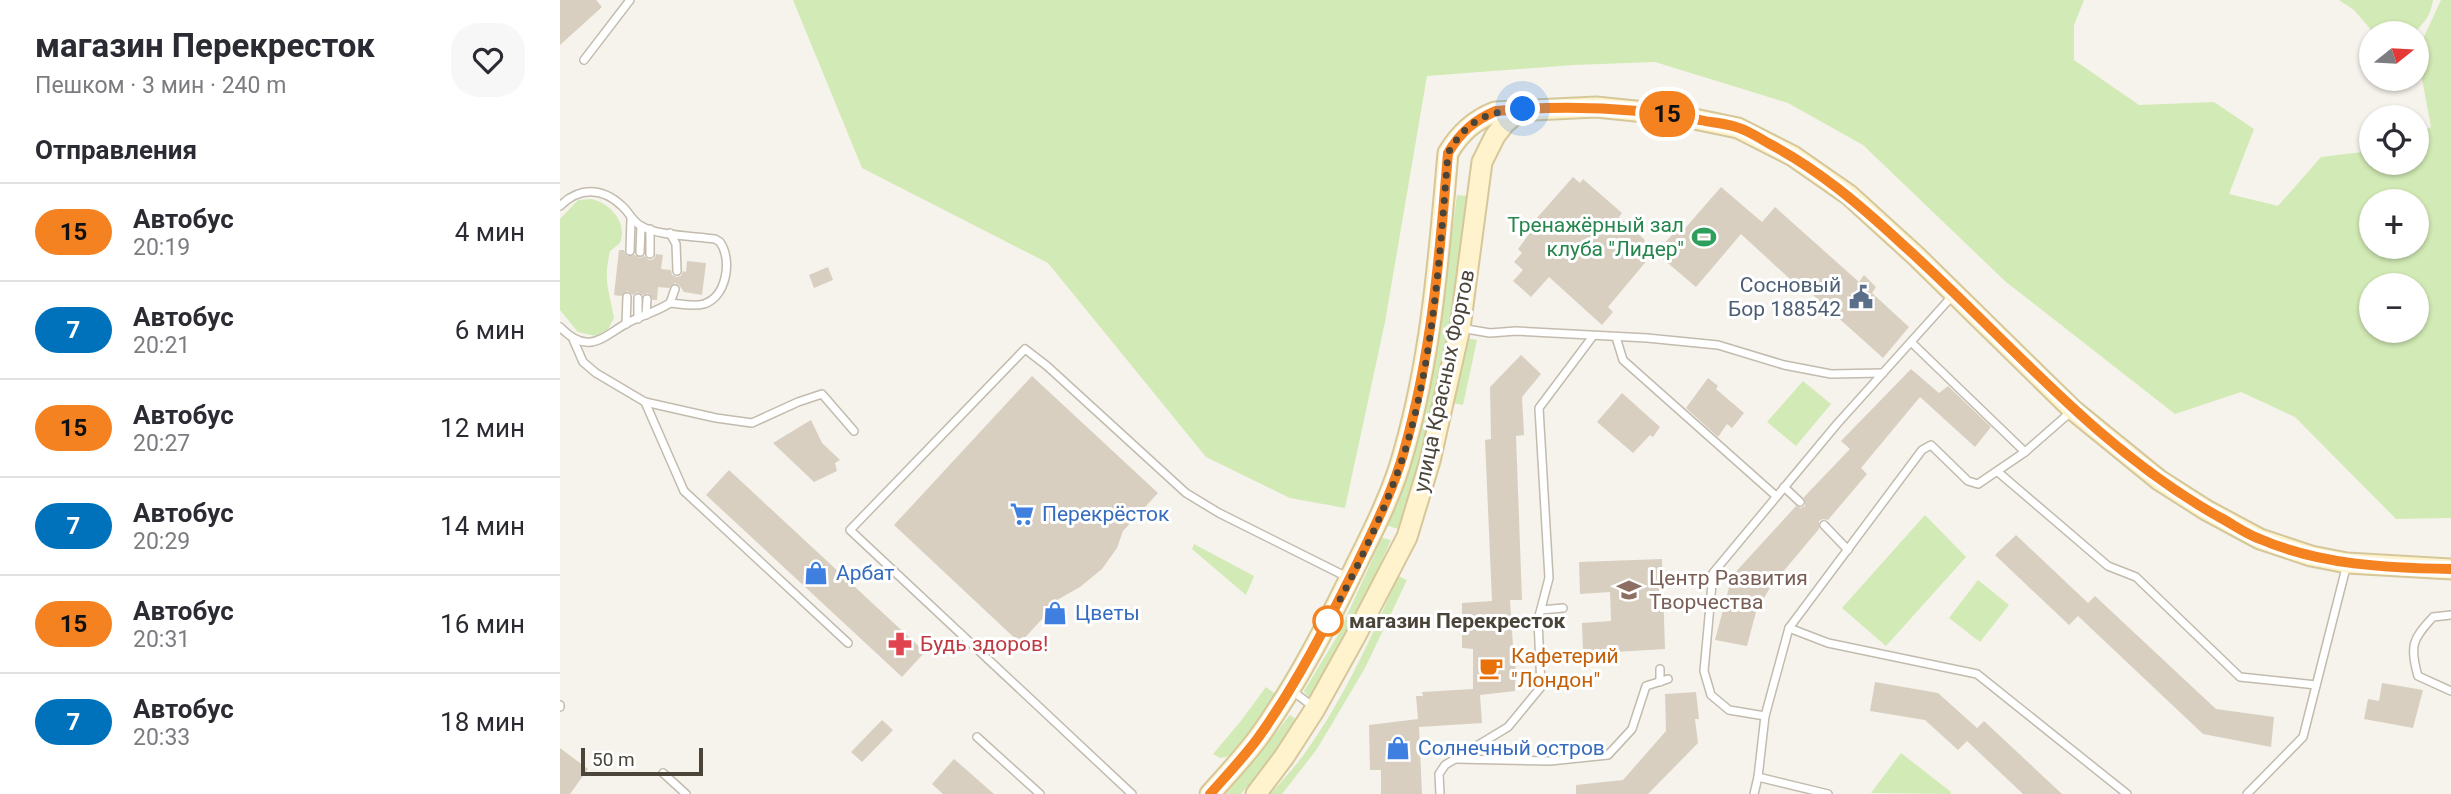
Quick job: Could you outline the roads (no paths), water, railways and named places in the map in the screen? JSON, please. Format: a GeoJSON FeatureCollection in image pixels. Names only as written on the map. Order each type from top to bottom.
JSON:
{"type":"FeatureCollection","features":[{"type":"Feature","properties":{"kind":"street","name":"улица Красных Фортов"},"geometry":{"type":"LineString","coordinates":[[1210,794],[1258,739],[1290,690],[1350,579],[1374,528],[1404,453],[1420,386],[1432,321],[1448,153],[1456,139],[1481,118],[1496,111],[1596,107],[1675,115],[1738,128],[1793,156],[1849,195],[1955,293],[2073,410],[2159,481],[2260,539],[2311,556],[2347,563],[2451,569]]}},
{"type":"Feature","properties":{"kind":"street","name":"улица Красных Фортов"},"geometry":{"type":"LineString","coordinates":[[1255,794],[1284,757],[1315,709],[1406,537],[1430,461],[1460,328],[1482,162],[1505,123],[1523,109]]}},
{"type":"Feature","properties":{"kind":"lane"},"geometry":{"type":"LineString","coordinates":[[584,60],[630,0]]}},
{"type":"Feature","properties":{"kind":"lane"},"geometry":{"type":"LineString","coordinates":[[560,206],[571,196],[592,191],[619,204],[641,226],[715,239],[724,247],[726,260],[724,284],[715,299],[701,306],[670,303],[598,341],[573,339]]}},
{"type":"Feature","properties":{"kind":"lane"},"geometry":{"type":"LineString","coordinates":[[630,251],[631,218]]}},
{"type":"Feature","properties":{"kind":"lane"},"geometry":{"type":"LineString","coordinates":[[640,252],[641,226]]}},
{"type":"Feature","properties":{"kind":"lane"},"geometry":{"type":"LineString","coordinates":[[650,229],[650,254]]}},
{"type":"Feature","properties":{"kind":"lane"},"geometry":{"type":"LineString","coordinates":[[670,233],[677,244],[677,271]]}},
{"type":"Feature","properties":{"kind":"lane"},"geometry":{"type":"LineString","coordinates":[[670,303],[676,289]]}},
{"type":"Feature","properties":{"kind":"lane"},"geometry":{"type":"LineString","coordinates":[[1765,716],[1729,710],[1711,695],[1704,671],[1713,573],[1776,496],[1955,293]]}},
{"type":"Feature","properties":{"kind":"lane"},"geometry":{"type":"LineString","coordinates":[[626,324],[627,297]]}},
{"type":"Feature","properties":{"kind":"lane"},"geometry":{"type":"LineString","coordinates":[[638,319],[642,299],[646,315]]}},
{"type":"Feature","properties":{"kind":"lane"},"geometry":{"type":"LineString","coordinates":[[560,327],[573,339],[583,362],[596,373],[645,402],[752,423],[822,394],[854,430]]}},
{"type":"Feature","properties":{"kind":"lane"},"geometry":{"type":"LineString","coordinates":[[1460,328],[1490,333],[1516,331],[1718,345],[1784,365],[1831,374],[1884,373]]}},
{"type":"Feature","properties":{"kind":"lane"},"geometry":{"type":"LineString","coordinates":[[1440,794],[1439,774],[1445,765],[1508,727],[1541,687],[1538,620],[1549,578],[1539,408],[1593,336]]}},
{"type":"Feature","properties":{"kind":"lane"},"geometry":{"type":"LineString","coordinates":[[1616,337],[1623,360],[1776,496]]}},
{"type":"Feature","properties":{"kind":"lane"},"geometry":{"type":"LineString","coordinates":[[1911,342],[2025,452]]}},
{"type":"Feature","properties":{"kind":"lane"},"geometry":{"type":"LineString","coordinates":[[1132,794],[849,530],[1025,349],[1186,493],[1219,513],[1350,579]]}},
{"type":"Feature","properties":{"kind":"lane"},"geometry":{"type":"LineString","coordinates":[[645,402],[684,491],[848,643]]}},
{"type":"Feature","properties":{"kind":"lane"},"geometry":{"type":"LineString","coordinates":[[1754,794],[1765,716],[1789,628],[1922,450],[1931,445],[1968,481],[1978,484],[2025,452],[2073,410]]}},
{"type":"Feature","properties":{"kind":"lane"},"geometry":{"type":"LineString","coordinates":[[1998,472],[2108,566],[2136,577],[2240,677],[2316,685]]}},
{"type":"Feature","properties":{"kind":"lane"},"geometry":{"type":"LineString","coordinates":[[1784,487],[1800,502]]}},
{"type":"Feature","properties":{"kind":"lane"},"geometry":{"type":"LineString","coordinates":[[1824,525],[1847,550]]}},
{"type":"Feature","properties":{"kind":"lane"},"geometry":{"type":"LineString","coordinates":[[2247,794],[2303,737],[2347,563]]}},
{"type":"Feature","properties":{"kind":"lane"},"geometry":{"type":"LineString","coordinates":[[1541,610],[1563,608]]}},
{"type":"Feature","properties":{"kind":"lane"},"geometry":{"type":"LineString","coordinates":[[2451,615],[2433,617],[2416,636],[2413,657],[2418,676],[2451,691]]}},
{"type":"Feature","properties":{"kind":"lane"},"geometry":{"type":"LineString","coordinates":[[1789,628],[1828,643],[1977,674],[2126,794]]}},
{"type":"Feature","properties":{"kind":"lane"},"geometry":{"type":"LineString","coordinates":[[1454,758],[1550,761],[1608,755],[1632,729],[1646,686],[1664,681],[1660,669]]}},
{"type":"Feature","properties":{"kind":"lane"},"geometry":{"type":"LineString","coordinates":[[1290,690],[1315,709]]}},
{"type":"Feature","properties":{"kind":"lane"},"geometry":{"type":"LineString","coordinates":[[977,737],[1040,794]]}},
{"type":"Feature","properties":{"kind":"lane"},"geometry":{"type":"LineString","coordinates":[[663,773],[686,794]]}},
{"type":"Feature","properties":{"kind":"lane"},"geometry":{"type":"LineString","coordinates":[[1758,777],[1828,794]]}},
{"type":"Feature","properties":{"kind":"place","name":"Тренажёрный зал клуба \"Лидер\""},"geometry":{"type":"Point","coordinates":[1704,237]}},
{"type":"Feature","properties":{"kind":"place","name":"Сосновый Бор 188542"},"geometry":{"type":"Point","coordinates":[1861,297]}},
{"type":"Feature","properties":{"kind":"place","name":"Перекрёсток"},"geometry":{"type":"Point","coordinates":[1022,514]}},
{"type":"Feature","properties":{"kind":"place","name":"Арбат"},"geometry":{"type":"Point","coordinates":[816,573]}},
{"type":"Feature","properties":{"kind":"place","name":"Центр Развития Творчества"},"geometry":{"type":"Point","coordinates":[1629,590]}},
{"type":"Feature","properties":{"kind":"place","name":"Цветы"},"geometry":{"type":"Point","coordinates":[1055,613]}},
{"type":"Feature","properties":{"kind":"place","name":"магазин Перекресток"},"geometry":{"type":"Point","coordinates":[1328,621]}},
{"type":"Feature","properties":{"kind":"place","name":"Будь здоров!"},"geometry":{"type":"Point","coordinates":[900,644]}},
{"type":"Feature","properties":{"kind":"place","name":"Кафетерий \"Лондон\""},"geometry":{"type":"Point","coordinates":[1491,668]}},
{"type":"Feature","properties":{"kind":"place","name":"Солнечный остров"},"geometry":{"type":"Point","coordinates":[1398,748]}}]}
